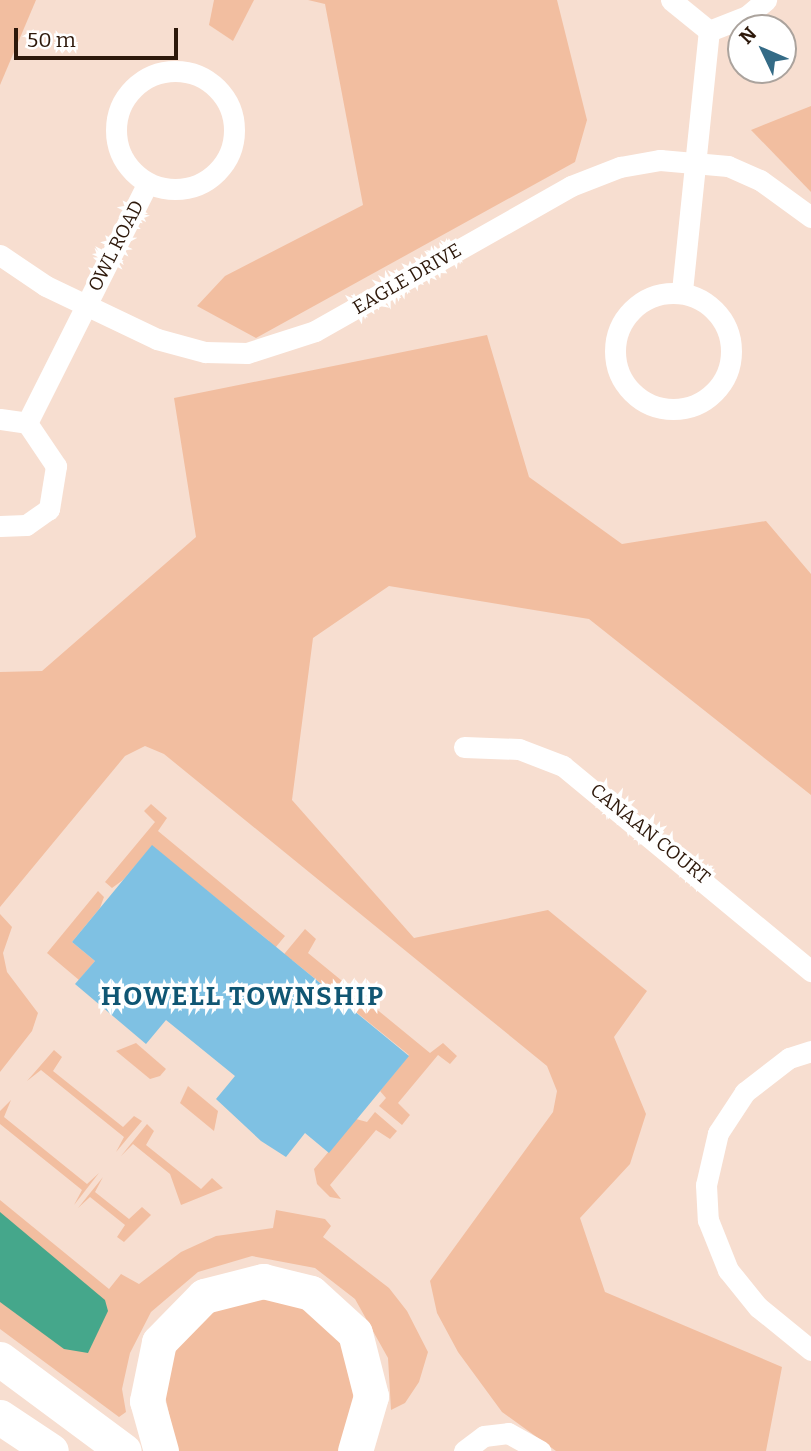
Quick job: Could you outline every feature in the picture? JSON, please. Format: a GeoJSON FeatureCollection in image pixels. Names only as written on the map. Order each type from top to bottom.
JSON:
{"type":"FeatureCollection","features":[{"type":"Feature","properties":{"kind":"highway"},"geometry":{"type":"LineString","coordinates":[[161,1451],[147,1401],[149,1370],[163,1335],[204,1296],[263,1281],[311,1293],[355,1333],[371,1396],[355,1451]]}},
{"type":"Feature","properties":{"kind":"highway"},"geometry":{"type":"LineString","coordinates":[[0,1359],[124,1451]]}},
{"type":"Feature","properties":{"kind":"highway"},"geometry":{"type":"LineString","coordinates":[[0,1417],[51,1451]]}},
{"type":"Feature","properties":{"kind":"highway"},"geometry":{"type":"LineString","coordinates":[[0,1435],[15,1451]]}},
{"type":"Feature","properties":{"kind":"street"},"geometry":{"type":"LineString","coordinates":[[671,0],[709,31]]}},
{"type":"Feature","properties":{"kind":"street"},"geometry":{"type":"LineString","coordinates":[[709,31],[747,16],[766,0]]}},
{"type":"Feature","properties":{"kind":"street"},"geometry":{"type":"LineString","coordinates":[[682,291],[709,31]]}},
{"type":"Feature","properties":{"kind":"street","name":"OWL ROAD"},"geometry":{"type":"LineString","coordinates":[[150,74],[194,75],[215,87],[233,119],[227,161],[199,185],[147,184],[121,149],[123,101],[150,74]]}},
{"type":"Feature","properties":{"kind":"street","name":"EAGLE DRIVE"},"geometry":{"type":"LineString","coordinates":[[0,255],[85,307],[205,352],[268,349],[315,331],[571,186],[620,167],[695,161],[760,180],[811,217]]}},
{"type":"Feature","properties":{"kind":"street","name":"OWL ROAD"},"geometry":{"type":"LineString","coordinates":[[27,423],[147,184]]}},
{"type":"Feature","properties":{"kind":"street"},"geometry":{"type":"LineString","coordinates":[[682,291],[724,321],[733,353],[726,378],[711,396],[678,410],[636,394],[615,369],[613,348],[636,306],[682,291]]}},
{"type":"Feature","properties":{"kind":"street"},"geometry":{"type":"LineString","coordinates":[[0,419],[27,423],[55,459],[55,494],[39,519],[0,526]]}},
{"type":"Feature","properties":{"kind":"street","name":"CANAAN COURT"},"geometry":{"type":"LineString","coordinates":[[464,747],[519,749],[563,766],[811,971]]}},
{"type":"Feature","properties":{"kind":"street"},"geometry":{"type":"LineString","coordinates":[[811,1051],[789,1058],[744,1092],[718,1133],[706,1185],[708,1220],[728,1270],[758,1307],[811,1350]]}},
{"type":"Feature","properties":{"kind":"street"},"geometry":{"type":"LineString","coordinates":[[464,1451],[484,1436],[508,1433],[540,1451]]}},
{"type":"Feature","properties":{"kind":"shaded area"},"geometry":{"type":"Polygon","coordinates":[[[0,0],[36,0],[0,85],[0,0]]]}},
{"type":"Feature","properties":{"kind":"shaded area"},"geometry":{"type":"Polygon","coordinates":[[[214,0],[254,0],[233,41],[209,25],[214,0]]]}},
{"type":"Feature","properties":{"kind":"shaded area"},"geometry":{"type":"Polygon","coordinates":[[[308,0],[557,0],[587,120],[575,162],[256,338],[197,306],[225,276],[363,205],[325,4],[308,0]]]}},
{"type":"Feature","properties":{"kind":"shaded area"},"geometry":{"type":"Polygon","coordinates":[[[811,106],[811,192],[751,130],[811,106]]]}},
{"type":"Feature","properties":{"kind":"shaded area"},"geometry":{"type":"Polygon","coordinates":[[[487,335],[529,477],[622,544],[766,521],[811,574],[811,795],[589,619],[389,586],[313,638],[292,800],[414,938],[548,910],[647,991],[614,1037],[646,1114],[630,1164],[580,1218],[605,1292],[782,1367],[766,1451],[556,1451],[502,1412],[458,1352],[437,1313],[430,1281],[553,1112],[557,1091],[547,1066],[164,754],[145,746],[125,756],[0,907],[0,672],[42,671],[196,537],[174,398],[487,335]]]}},
{"type":"Feature","properties":{"kind":"shaded area"},"geometry":{"type":"Polygon","coordinates":[[[151,804],[167,818],[158,831],[285,936],[257,970],[269,941],[152,846],[123,880],[112,888],[105,882],[155,822],[144,811],[151,804]]]}},
{"type":"Feature","properties":{"kind":"shaded area"},"geometry":{"type":"Polygon","coordinates":[[[98,891],[104,897],[100,908],[72,942],[95,961],[79,980],[47,953],[98,891]]]}},
{"type":"Feature","properties":{"kind":"shaded area"},"geometry":{"type":"Polygon","coordinates":[[[0,914],[12,927],[3,953],[7,972],[38,1013],[32,1031],[0,1072],[0,914]]]}},
{"type":"Feature","properties":{"kind":"shaded area"},"geometry":{"type":"Polygon","coordinates":[[[305,929],[316,939],[308,953],[430,1053],[443,1043],[457,1056],[450,1064],[438,1055],[398,1103],[410,1115],[402,1125],[379,1106],[386,1098],[380,1091],[409,1055],[292,960],[265,977],[305,929]]]}},
{"type":"Feature","properties":{"kind":"shaded area"},"geometry":{"type":"Polygon","coordinates":[[[136,1043],[166,1069],[160,1076],[150,1079],[116,1051],[136,1043]]]}},
{"type":"Feature","properties":{"kind":"shaded area"},"geometry":{"type":"Polygon","coordinates":[[[54,1050],[62,1057],[53,1071],[123,1127],[134,1116],[142,1121],[116,1152],[124,1137],[41,1070],[27,1081],[54,1050]]]}},
{"type":"Feature","properties":{"kind":"shaded area"},"geometry":{"type":"Polygon","coordinates":[[[188,1086],[218,1111],[214,1131],[180,1103],[188,1086]]]}},
{"type":"Feature","properties":{"kind":"shaded area"},"geometry":{"type":"Polygon","coordinates":[[[11,1100],[4,1117],[87,1184],[99,1173],[74,1205],[82,1190],[0,1124],[0,1111],[11,1100]]]}},
{"type":"Feature","properties":{"kind":"shaded area"},"geometry":{"type":"Polygon","coordinates":[[[375,1112],[397,1131],[390,1139],[376,1130],[330,1185],[341,1199],[330,1197],[317,1184],[314,1169],[356,1119],[367,1122],[375,1112]]]}},
{"type":"Feature","properties":{"kind":"shaded area"},"geometry":{"type":"Polygon","coordinates":[[[147,1124],[154,1131],[146,1145],[201,1189],[212,1178],[223,1188],[181,1205],[170,1174],[133,1144],[121,1156],[147,1124]]]}},
{"type":"Feature","properties":{"kind":"shaded area"},"geometry":{"type":"Polygon","coordinates":[[[103,1177],[95,1192],[129,1219],[142,1207],[151,1215],[124,1242],[117,1237],[125,1225],[90,1197],[78,1208],[103,1177]]]}},
{"type":"Feature","properties":{"kind":"shaded area"},"geometry":{"type":"Polygon","coordinates":[[[0,1200],[109,1289],[121,1274],[139,1284],[181,1252],[216,1236],[273,1228],[276,1210],[325,1219],[331,1226],[323,1237],[389,1288],[407,1311],[428,1352],[419,1382],[405,1403],[391,1410],[388,1358],[355,1299],[315,1268],[252,1256],[198,1272],[151,1312],[130,1353],[122,1389],[126,1412],[119,1417],[0,1329],[0,1200]]]}},
{"type":"Feature","properties":{"kind":"shaded area"},"geometry":{"type":"Polygon","coordinates":[[[275,1292],[336,1327],[358,1390],[339,1451],[177,1451],[160,1372],[199,1310],[275,1292]]]}},
{"type":"Feature","properties":{"kind":"water"},"geometry":{"type":"Polygon","coordinates":[[[0,1212],[105,1300],[108,1311],[88,1353],[64,1349],[0,1302],[0,1212]]]}},
{"type":"Feature","properties":{"kind":"building"},"geometry":{"type":"Polygon","coordinates":[[[152,845],[409,1056],[329,1153],[305,1133],[286,1157],[261,1141],[216,1099],[235,1076],[166,1020],[146,1044],[75,984],[95,961],[72,942],[152,845]]]}},
{"type":"Feature","properties":{"kind":"district","name":"HOWELL TOWNSHIP"},"geometry":{"type":"Point","coordinates":[243,997]}}]}
